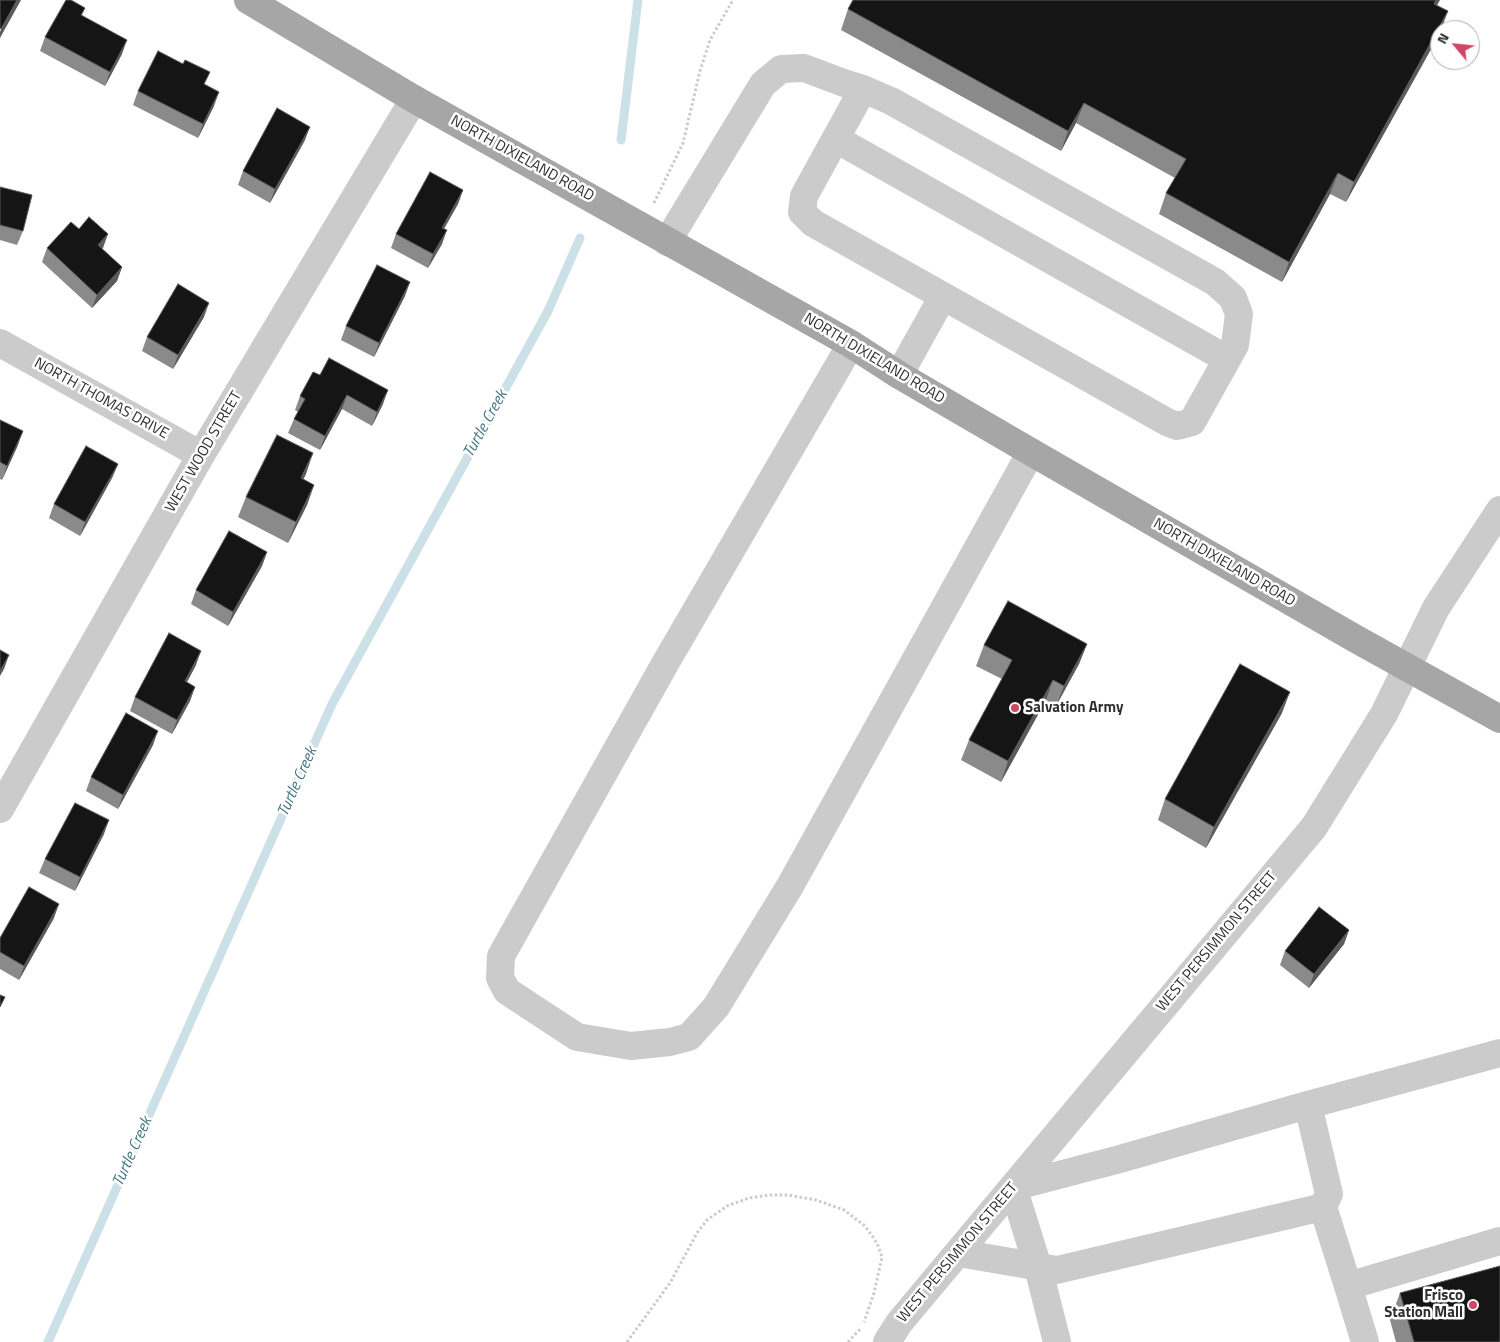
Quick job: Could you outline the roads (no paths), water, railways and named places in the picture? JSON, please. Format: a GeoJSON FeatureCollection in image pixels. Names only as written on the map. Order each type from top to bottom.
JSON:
{"type":"FeatureCollection","features":[{"type":"Feature","properties":{"kind":"main road","name":"NORTH DIXIELAND ROAD"},"geometry":{"type":"LineString","coordinates":[[248,0],[414,99],[851,344],[899,375],[1032,452],[1408,668],[1500,718]]}},
{"type":"Feature","properties":{"kind":"street"},"geometry":{"type":"LineString","coordinates":[[667,242],[762,84],[781,69],[804,68],[863,90],[891,101],[984,151],[1215,282],[1233,298],[1240,314],[1235,345],[1192,422],[1177,426],[813,223],[802,212],[804,196],[863,90]]}},
{"type":"Feature","properties":{"kind":"street","name":"WEST WOOD STREET"},"geometry":{"type":"LineString","coordinates":[[0,809],[201,455],[414,99]]}},
{"type":"Feature","properties":{"kind":"street"},"geometry":{"type":"LineString","coordinates":[[836,138],[1227,359]]}},
{"type":"Feature","properties":{"kind":"street"},"geometry":{"type":"LineString","coordinates":[[899,375],[943,296]]}},
{"type":"Feature","properties":{"kind":"street","name":"NORTH THOMAS DRIVE"},"geometry":{"type":"LineString","coordinates":[[0,343],[201,455]]}},
{"type":"Feature","properties":{"kind":"street"},"geometry":{"type":"LineString","coordinates":[[851,344],[666,662],[501,956],[500,978],[506,991],[576,1037],[631,1046],[670,1042],[690,1037],[716,1007],[799,870],[1032,452]]}},
{"type":"Feature","properties":{"kind":"street","name":"WEST PERSIMMON STREET"},"geometry":{"type":"LineString","coordinates":[[887,1342],[899,1323],[1314,827],[1384,714],[1436,608],[1500,510]]}},
{"type":"Feature","properties":{"kind":"street"},"geometry":{"type":"LineString","coordinates":[[1057,1342],[1038,1267],[1012,1187],[1120,1159],[1308,1105],[1500,1053]]}},
{"type":"Feature","properties":{"kind":"street"},"geometry":{"type":"LineString","coordinates":[[1308,1105],[1329,1194],[1323,1207],[1364,1342]]}},
{"type":"Feature","properties":{"kind":"street"},"geometry":{"type":"LineString","coordinates":[[959,1253],[1057,1270],[1323,1207]]}},
{"type":"Feature","properties":{"kind":"street"},"geometry":{"type":"LineString","coordinates":[[1348,1286],[1500,1241]]}},
{"type":"Feature","properties":{"kind":"waterway","name":"Turtle Creek"},"geometry":{"type":"LineString","coordinates":[[621,140],[638,0]]}},
{"type":"Feature","properties":{"kind":"waterway","name":"Turtle Creek"},"geometry":{"type":"LineString","coordinates":[[48,1342],[332,704],[548,311],[580,238]]}},
{"type":"Feature","properties":{"kind":"place","name":"Salvation Army"},"geometry":{"type":"Point","coordinates":[1015,708]}},
{"type":"Feature","properties":{"kind":"place","name":"Frisco Station Mall"},"geometry":{"type":"Point","coordinates":[1473,1305]}}]}
